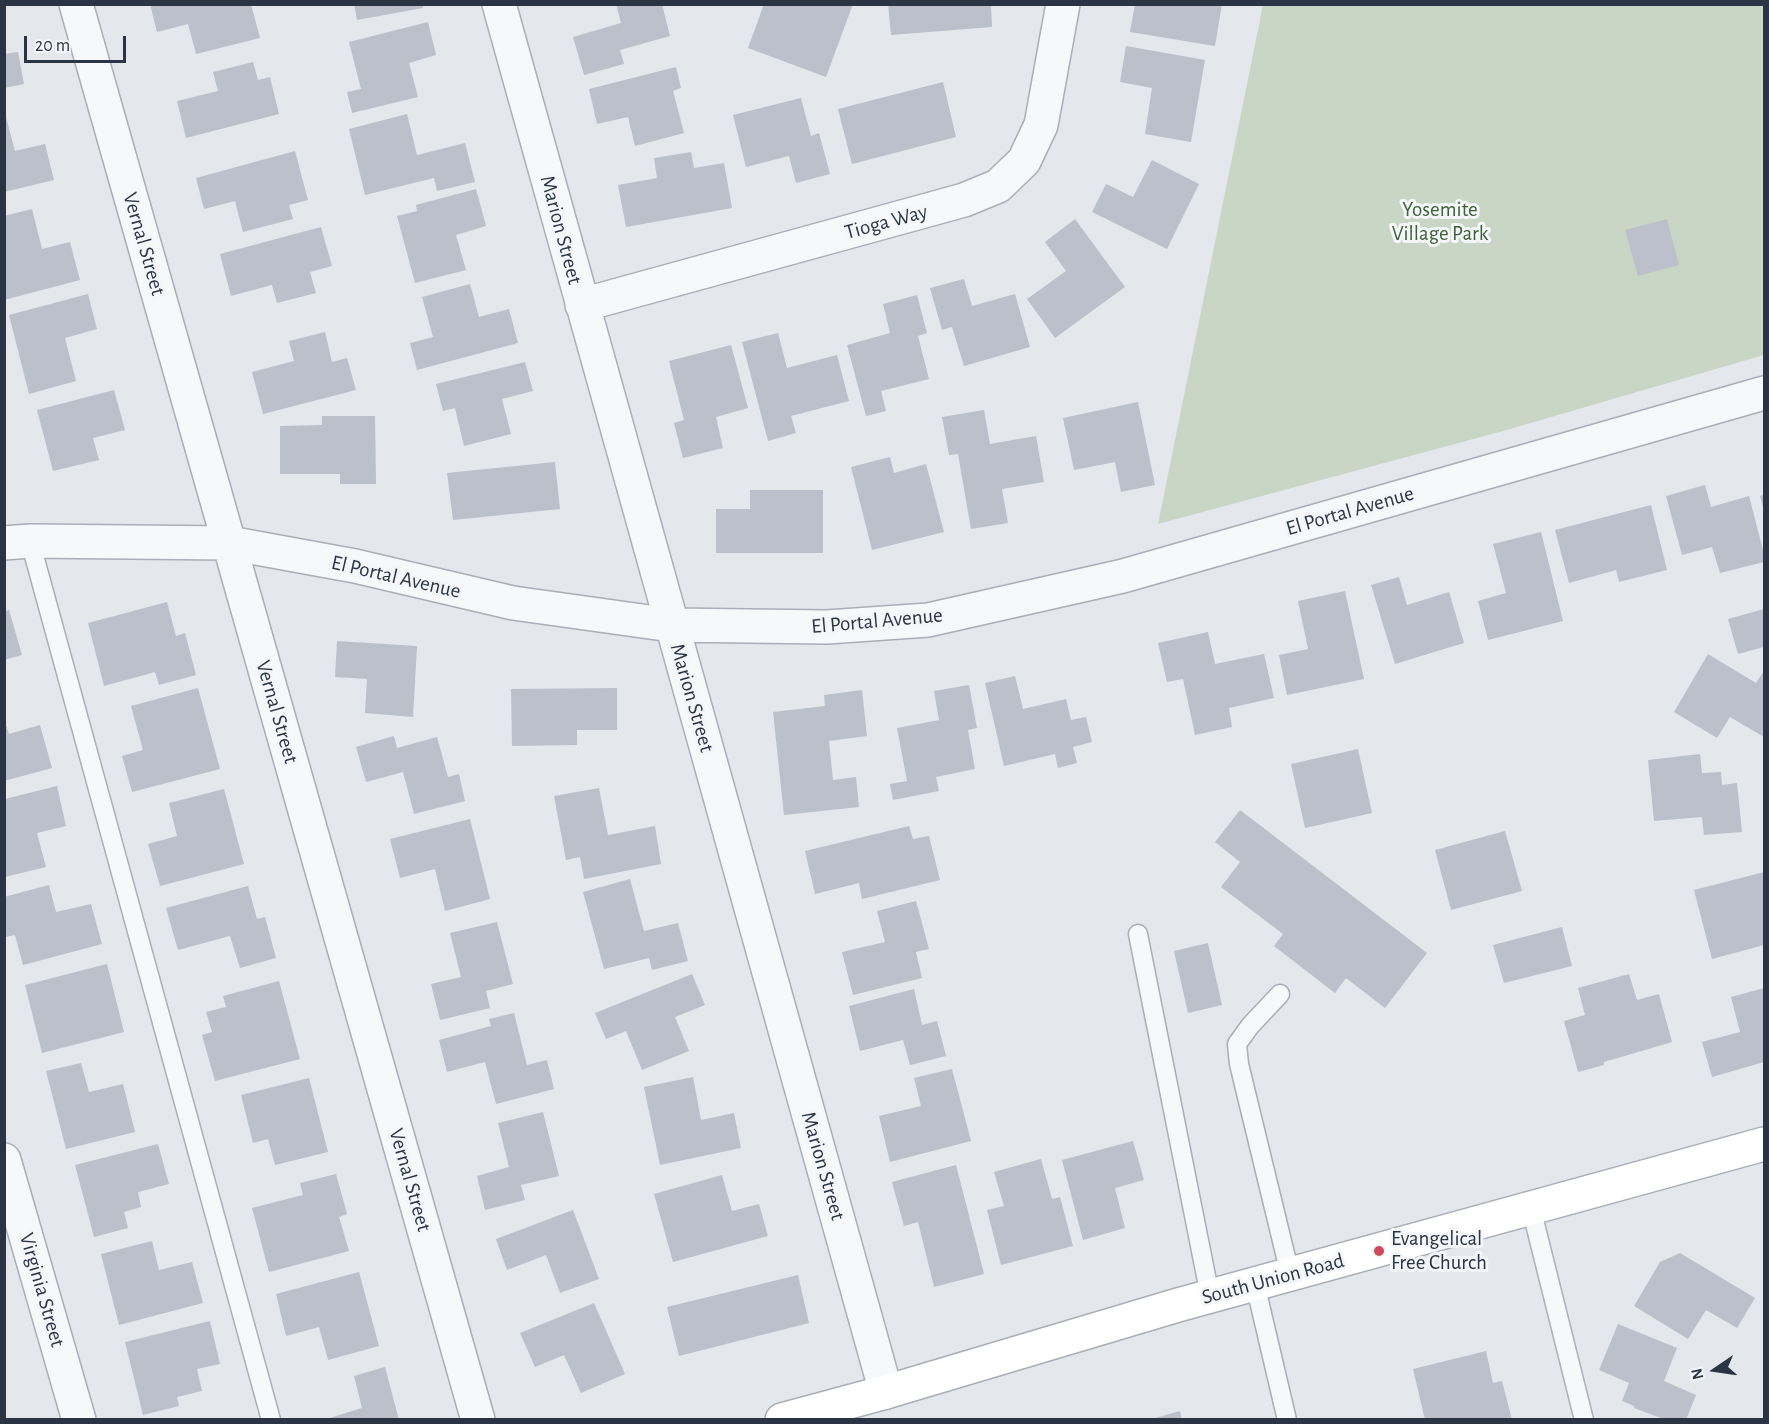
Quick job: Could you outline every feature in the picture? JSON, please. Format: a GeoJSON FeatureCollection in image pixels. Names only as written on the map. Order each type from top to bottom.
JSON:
{"type":"FeatureCollection","features":[{"type":"Feature","properties":{"kind":"street","name":"Vernal Street"},"geometry":{"type":"LineString","coordinates":[[76,4],[478,1419]]}},
{"type":"Feature","properties":{"kind":"street","name":"Marion Street"},"geometry":{"type":"LineString","coordinates":[[499,4],[886,1392]]}},
{"type":"Feature","properties":{"kind":"street","name":"Tioga Way"},"geometry":{"type":"LineString","coordinates":[[582,305],[964,200],[998,186],[1024,161],[1041,125],[1063,4]]}},
{"type":"Feature","properties":{"kind":"street","name":"El Portal Avenue"},"geometry":{"type":"LineString","coordinates":[[17,542],[229,543],[355,566],[513,603],[671,625],[827,627],[928,620],[1123,576],[1764,393]]}},
{"type":"Feature","properties":{"kind":"street","name":"South Union Road"},"geometry":{"type":"LineString","coordinates":[[782,1419],[886,1392],[1210,1296],[1764,1144]]}},
{"type":"Feature","properties":{"kind":"street","name":"Virginia Street"},"geometry":{"type":"LineString","coordinates":[[4,1160],[79,1419]]}},
{"type":"Feature","properties":{"kind":"lane"},"geometry":{"type":"LineString","coordinates":[[17,542],[271,1419]]}},
{"type":"Feature","properties":{"kind":"lane"},"geometry":{"type":"LineString","coordinates":[[1138,934],[1210,1296]]}},
{"type":"Feature","properties":{"kind":"lane"},"geometry":{"type":"LineString","coordinates":[[1280,994],[1250,1026],[1238,1044],[1239,1064],[1290,1274]]}},
{"type":"Feature","properties":{"kind":"lane"},"geometry":{"type":"LineString","coordinates":[[1531,1208],[1584,1419]]}},
{"type":"Feature","properties":{"kind":"lane"},"geometry":{"type":"LineString","coordinates":[[1255,1284],[1287,1419]]}},
{"type":"Feature","properties":{"kind":"green space","name":"Yosemite Village Park"},"geometry":{"type":"Polygon","coordinates":[[[1263,5],[1764,5],[1764,355],[1503,431],[1158,524],[1263,5]]]}},
{"type":"Feature","properties":{"kind":"building"},"geometry":{"type":"Polygon","coordinates":[[[150,4],[251,4],[260,38],[196,54],[188,24],[157,32],[150,4]]]}},
{"type":"Feature","properties":{"kind":"building"},"geometry":{"type":"Polygon","coordinates":[[[354,4],[422,4],[423,8],[357,20],[354,4]]]}},
{"type":"Feature","properties":{"kind":"building"},"geometry":{"type":"Polygon","coordinates":[[[616,4],[662,4],[670,36],[620,50],[624,64],[584,75],[573,37],[621,23],[616,4]]]}},
{"type":"Feature","properties":{"kind":"building"},"geometry":{"type":"Polygon","coordinates":[[[764,4],[853,4],[826,77],[748,48],[764,4]]]}},
{"type":"Feature","properties":{"kind":"building"},"geometry":{"type":"Polygon","coordinates":[[[888,4],[991,4],[992,27],[891,35],[888,4]]]}},
{"type":"Feature","properties":{"kind":"building"},"geometry":{"type":"Polygon","coordinates":[[[1135,4],[1222,4],[1215,46],[1130,32],[1135,4]]]}},
{"type":"Feature","properties":{"kind":"building"},"geometry":{"type":"Polygon","coordinates":[[[428,22],[436,55],[409,63],[418,97],[352,113],[347,92],[361,89],[349,42],[428,22]]]}},
{"type":"Feature","properties":{"kind":"building"},"geometry":{"type":"Polygon","coordinates":[[[1126,46],[1205,60],[1191,142],[1145,134],[1152,88],[1120,82],[1126,46]]]}},
{"type":"Feature","properties":{"kind":"building"},"geometry":{"type":"Polygon","coordinates":[[[18,52],[24,84],[4,88],[4,54],[18,52]]]}},
{"type":"Feature","properties":{"kind":"building"},"geometry":{"type":"Polygon","coordinates":[[[253,62],[258,80],[270,77],[279,114],[186,138],[177,101],[218,91],[213,72],[253,62]]]}},
{"type":"Feature","properties":{"kind":"building"},"geometry":{"type":"Polygon","coordinates":[[[676,67],[681,88],[673,91],[684,133],[635,146],[628,117],[597,124],[589,89],[676,67]]]}},
{"type":"Feature","properties":{"kind":"building"},"geometry":{"type":"Polygon","coordinates":[[[943,82],[956,137],[852,164],[838,109],[943,82]]]}},
{"type":"Feature","properties":{"kind":"building"},"geometry":{"type":"Polygon","coordinates":[[[801,98],[811,136],[819,133],[830,174],[796,183],[789,156],[746,167],[733,115],[801,98]]]}},
{"type":"Feature","properties":{"kind":"building"},"geometry":{"type":"Polygon","coordinates":[[[5,113],[15,151],[45,144],[54,180],[4,192],[5,113]]]}},
{"type":"Feature","properties":{"kind":"building"},"geometry":{"type":"Polygon","coordinates":[[[407,114],[417,155],[465,143],[475,182],[437,191],[434,178],[365,195],[349,129],[407,114]]]}},
{"type":"Feature","properties":{"kind":"building"},"geometry":{"type":"Polygon","coordinates":[[[295,151],[308,200],[289,205],[293,219],[243,232],[235,201],[204,209],[196,178],[295,151]]]}},
{"type":"Feature","properties":{"kind":"building"},"geometry":{"type":"Polygon","coordinates":[[[691,152],[694,168],[724,163],[732,208],[626,227],[618,185],[657,178],[654,158],[691,152]]]}},
{"type":"Feature","properties":{"kind":"building"},"geometry":{"type":"Polygon","coordinates":[[[1152,160],[1199,184],[1167,249],[1092,212],[1106,184],[1133,197],[1152,160]]]}},
{"type":"Feature","properties":{"kind":"building"},"geometry":{"type":"Polygon","coordinates":[[[476,189],[486,226],[456,235],[466,270],[415,283],[397,216],[417,211],[416,205],[476,189]]]}},
{"type":"Feature","properties":{"kind":"building"},"geometry":{"type":"Polygon","coordinates":[[[32,209],[42,249],[70,242],[80,280],[4,300],[4,216],[32,209]]]}},
{"type":"Feature","properties":{"kind":"building"},"geometry":{"type":"Polygon","coordinates":[[[1075,219],[1125,287],[1055,338],[1027,299],[1066,271],[1045,242],[1075,219]]]}},
{"type":"Feature","properties":{"kind":"building"},"geometry":{"type":"Polygon","coordinates":[[[1667,219],[1679,265],[1638,276],[1625,230],[1667,219]]]}},
{"type":"Feature","properties":{"kind":"building"},"geometry":{"type":"Polygon","coordinates":[[[321,227],[332,266],[310,272],[316,293],[277,303],[272,285],[231,296],[220,254],[321,227]]]}},
{"type":"Feature","properties":{"kind":"building"},"geometry":{"type":"Polygon","coordinates":[[[964,279],[972,306],[1015,294],[1030,347],[964,366],[952,327],[942,330],[930,288],[964,279]]]}},
{"type":"Feature","properties":{"kind":"building"},"geometry":{"type":"Polygon","coordinates":[[[470,284],[479,317],[509,309],[518,343],[417,370],[410,343],[433,337],[422,297],[470,284]]]}},
{"type":"Feature","properties":{"kind":"building"},"geometry":{"type":"Polygon","coordinates":[[[88,294],[97,329],[65,338],[76,381],[29,394],[9,315],[88,294]]]}},
{"type":"Feature","properties":{"kind":"building"},"geometry":{"type":"Polygon","coordinates":[[[917,295],[927,333],[918,336],[929,379],[881,391],[886,411],[866,416],[847,345],[890,333],[883,304],[917,295]]]}},
{"type":"Feature","properties":{"kind":"building"},"geometry":{"type":"Polygon","coordinates":[[[325,332],[332,362],[347,358],[356,390],[263,414],[252,372],[294,361],[289,341],[325,332]]]}},
{"type":"Feature","properties":{"kind":"building"},"geometry":{"type":"Polygon","coordinates":[[[778,333],[787,368],[837,355],[849,401],[791,416],[796,433],[768,441],[742,342],[778,333]]]}},
{"type":"Feature","properties":{"kind":"building"},"geometry":{"type":"Polygon","coordinates":[[[731,345],[748,408],[716,417],[723,448],[683,458],[674,423],[684,420],[669,361],[731,345]]]}},
{"type":"Feature","properties":{"kind":"building"},"geometry":{"type":"Polygon","coordinates":[[[525,362],[533,391],[502,399],[511,434],[464,446],[455,408],[443,411],[436,384],[525,362]]]}},
{"type":"Feature","properties":{"kind":"building"},"geometry":{"type":"Polygon","coordinates":[[[114,390],[125,430],[93,438],[99,460],[53,471],[37,410],[114,390]]]}},
{"type":"Feature","properties":{"kind":"building"},"geometry":{"type":"Polygon","coordinates":[[[1138,402],[1155,485],[1121,492],[1115,462],[1074,470],[1063,418],[1138,402]]]}},
{"type":"Feature","properties":{"kind":"building"},"geometry":{"type":"Polygon","coordinates":[[[984,410],[990,444],[1036,436],[1044,482],[1002,489],[1008,523],[971,529],[958,454],[949,455],[942,417],[984,410]]]}},
{"type":"Feature","properties":{"kind":"building"},"geometry":{"type":"Polygon","coordinates":[[[322,416],[375,416],[376,484],[340,484],[340,474],[280,474],[280,426],[322,425],[322,416]]]}},
{"type":"Feature","properties":{"kind":"building"},"geometry":{"type":"Polygon","coordinates":[[[890,457],[894,473],[926,464],[944,532],[872,550],[851,467],[890,457]]]}},
{"type":"Feature","properties":{"kind":"building"},"geometry":{"type":"Polygon","coordinates":[[[555,462],[560,509],[453,520],[447,473],[555,462]]]}},
{"type":"Feature","properties":{"kind":"building"},"geometry":{"type":"Polygon","coordinates":[[[1705,485],[1711,507],[1749,496],[1764,562],[1720,573],[1712,547],[1682,555],[1666,496],[1705,485]]]}},
{"type":"Feature","properties":{"kind":"building"},"geometry":{"type":"Polygon","coordinates":[[[750,490],[823,490],[823,553],[716,553],[716,509],[750,509],[750,490]]]}},
{"type":"Feature","properties":{"kind":"building"},"geometry":{"type":"Polygon","coordinates":[[[1764,495],[1764,511],[1760,496],[1764,495]]]}},
{"type":"Feature","properties":{"kind":"building"},"geometry":{"type":"Polygon","coordinates":[[[1651,505],[1667,570],[1619,582],[1616,570],[1569,583],[1555,530],[1651,505]]]}},
{"type":"Feature","properties":{"kind":"building"},"geometry":{"type":"Polygon","coordinates":[[[1541,532],[1563,621],[1488,640],[1478,601],[1506,593],[1493,544],[1541,532]]]}},
{"type":"Feature","properties":{"kind":"building"},"geometry":{"type":"Polygon","coordinates":[[[1399,577],[1407,605],[1449,592],[1464,643],[1395,664],[1371,585],[1399,577]]]}},
{"type":"Feature","properties":{"kind":"building"},"geometry":{"type":"Polygon","coordinates":[[[1345,591],[1364,679],[1287,695],[1279,655],[1308,649],[1298,601],[1345,591]]]}},
{"type":"Feature","properties":{"kind":"building"},"geometry":{"type":"Polygon","coordinates":[[[167,602],[176,636],[185,633],[196,675],[159,685],[155,672],[104,686],[88,623],[167,602]]]}},
{"type":"Feature","properties":{"kind":"building"},"geometry":{"type":"Polygon","coordinates":[[[1764,609],[1764,647],[1738,654],[1728,619],[1764,609]]]}},
{"type":"Feature","properties":{"kind":"building"},"geometry":{"type":"Polygon","coordinates":[[[9,610],[22,655],[4,660],[4,612],[9,610]]]}},
{"type":"Feature","properties":{"kind":"building"},"geometry":{"type":"Polygon","coordinates":[[[1208,632],[1215,664],[1264,654],[1274,698],[1229,708],[1232,727],[1195,735],[1183,679],[1167,682],[1158,643],[1208,632]]]}},
{"type":"Feature","properties":{"kind":"building"},"geometry":{"type":"Polygon","coordinates":[[[337,641],[417,646],[413,717],[365,713],[367,679],[335,677],[337,641]]]}},
{"type":"Feature","properties":{"kind":"building"},"geometry":{"type":"Polygon","coordinates":[[[1708,654],[1756,683],[1764,673],[1764,737],[1730,717],[1717,738],[1674,712],[1708,654]]]}},
{"type":"Feature","properties":{"kind":"building"},"geometry":{"type":"Polygon","coordinates":[[[1015,676],[1023,709],[1066,699],[1071,720],[1086,717],[1092,742],[1073,747],[1077,763],[1058,768],[1055,754],[1004,766],[985,683],[1015,676]]]}},
{"type":"Feature","properties":{"kind":"building"},"geometry":{"type":"Polygon","coordinates":[[[969,685],[977,728],[968,730],[975,769],[936,777],[939,791],[893,800],[890,784],[907,781],[897,728],[939,720],[934,691],[969,685]]]}},
{"type":"Feature","properties":{"kind":"building"},"geometry":{"type":"Polygon","coordinates":[[[198,688],[220,769],[132,792],[122,756],[143,750],[131,706],[198,688]]]}},
{"type":"Feature","properties":{"kind":"building"},"geometry":{"type":"Polygon","coordinates":[[[617,688],[617,730],[577,730],[577,745],[512,746],[511,689],[617,688]]]}},
{"type":"Feature","properties":{"kind":"building"},"geometry":{"type":"Polygon","coordinates":[[[862,690],[867,736],[829,741],[833,780],[856,777],[859,807],[784,815],[773,712],[825,706],[824,695],[862,690]]]}},
{"type":"Feature","properties":{"kind":"building"},"geometry":{"type":"Polygon","coordinates":[[[4,719],[9,734],[40,725],[52,768],[4,781],[4,719]]]}},
{"type":"Feature","properties":{"kind":"building"},"geometry":{"type":"Polygon","coordinates":[[[394,736],[397,748],[437,737],[448,777],[459,774],[465,801],[414,814],[403,772],[366,782],[356,747],[394,736]]]}},
{"type":"Feature","properties":{"kind":"building"},"geometry":{"type":"Polygon","coordinates":[[[1358,749],[1372,813],[1305,828],[1291,764],[1358,749]]]}},
{"type":"Feature","properties":{"kind":"building"},"geometry":{"type":"Polygon","coordinates":[[[1700,754],[1702,773],[1721,772],[1722,785],[1737,783],[1742,832],[1704,835],[1702,817],[1654,821],[1648,760],[1700,754]]]}},
{"type":"Feature","properties":{"kind":"building"},"geometry":{"type":"Polygon","coordinates":[[[57,786],[66,826],[37,833],[46,867],[5,877],[5,799],[57,786]]]}},
{"type":"Feature","properties":{"kind":"building"},"geometry":{"type":"Polygon","coordinates":[[[599,788],[608,835],[655,826],[661,864],[584,879],[580,857],[566,860],[554,796],[599,788]]]}},
{"type":"Feature","properties":{"kind":"building"},"geometry":{"type":"Polygon","coordinates":[[[224,789],[244,864],[160,886],[148,844],[177,836],[169,803],[224,789]]]}},
{"type":"Feature","properties":{"kind":"building"},"geometry":{"type":"Polygon","coordinates":[[[1240,810],[1427,953],[1385,1008],[1346,978],[1335,993],[1274,946],[1283,934],[1221,887],[1240,862],[1215,842],[1240,810]]]}},
{"type":"Feature","properties":{"kind":"building"},"geometry":{"type":"Polygon","coordinates":[[[470,819],[490,899],[445,911],[435,869],[400,878],[390,839],[470,819]]]}},
{"type":"Feature","properties":{"kind":"building"},"geometry":{"type":"Polygon","coordinates":[[[909,826],[913,839],[929,836],[940,880],[862,899],[859,883],[815,894],[805,851],[909,826]]]}},
{"type":"Feature","properties":{"kind":"building"},"geometry":{"type":"Polygon","coordinates":[[[1505,831],[1522,891],[1451,910],[1435,850],[1505,831]]]}},
{"type":"Feature","properties":{"kind":"building"},"geometry":{"type":"Polygon","coordinates":[[[1764,872],[1764,945],[1712,959],[1694,890],[1764,872]]]}},
{"type":"Feature","properties":{"kind":"building"},"geometry":{"type":"Polygon","coordinates":[[[630,879],[644,931],[678,923],[688,961],[652,970],[649,958],[604,969],[583,892],[630,879]]]}},
{"type":"Feature","properties":{"kind":"building"},"geometry":{"type":"Polygon","coordinates":[[[49,885],[56,912],[91,904],[102,944],[23,965],[15,935],[6,937],[4,897],[49,885]]]}},
{"type":"Feature","properties":{"kind":"building"},"geometry":{"type":"Polygon","coordinates":[[[248,886],[257,919],[265,917],[276,958],[240,968],[230,936],[178,950],[166,908],[248,886]]]}},
{"type":"Feature","properties":{"kind":"building"},"geometry":{"type":"Polygon","coordinates":[[[916,901],[929,949],[916,952],[922,978],[853,995],[842,952],[885,942],[877,911],[916,901]]]}},
{"type":"Feature","properties":{"kind":"building"},"geometry":{"type":"Polygon","coordinates":[[[497,922],[513,984],[486,991],[490,1008],[440,1020],[431,984],[461,977],[450,933],[497,922]]]}},
{"type":"Feature","properties":{"kind":"building"},"geometry":{"type":"Polygon","coordinates":[[[1562,927],[1572,966],[1504,983],[1493,945],[1562,927]]]}},
{"type":"Feature","properties":{"kind":"building"},"geometry":{"type":"Polygon","coordinates":[[[1208,943],[1222,1005],[1188,1013],[1174,951],[1208,943]]]}},
{"type":"Feature","properties":{"kind":"building"},"geometry":{"type":"Polygon","coordinates":[[[107,964],[124,1032],[42,1053],[25,985],[107,964]]]}},
{"type":"Feature","properties":{"kind":"building"},"geometry":{"type":"Polygon","coordinates":[[[692,974],[705,1005],[675,1017],[689,1051],[642,1070],[626,1031],[606,1039],[595,1013],[692,974]]]}},
{"type":"Feature","properties":{"kind":"building"},"geometry":{"type":"Polygon","coordinates":[[[1629,974],[1637,1000],[1659,994],[1672,1042],[1578,1072],[1564,1021],[1585,1015],[1578,988],[1629,974]]]}},
{"type":"Feature","properties":{"kind":"building"},"geometry":{"type":"Polygon","coordinates":[[[279,981],[300,1059],[215,1081],[202,1035],[212,1032],[206,1012],[226,1007],[223,996],[279,981]]]}},
{"type":"Feature","properties":{"kind":"building"},"geometry":{"type":"Polygon","coordinates":[[[1764,988],[1764,1062],[1712,1077],[1702,1042],[1740,1032],[1731,997],[1764,988]]]}},
{"type":"Feature","properties":{"kind":"building"},"geometry":{"type":"Polygon","coordinates":[[[914,989],[922,1025],[937,1021],[946,1056],[910,1065],[903,1040],[860,1051],[849,1006],[914,989]]]}},
{"type":"Feature","properties":{"kind":"building"},"geometry":{"type":"Polygon","coordinates":[[[514,1013],[527,1065],[547,1060],[554,1089],[496,1104],[485,1062],[447,1072],[439,1040],[491,1026],[489,1019],[514,1013]]]}},
{"type":"Feature","properties":{"kind":"building"},"geometry":{"type":"Polygon","coordinates":[[[81,1063],[89,1092],[123,1084],[135,1132],[66,1149],[46,1071],[81,1063]]]}},
{"type":"Feature","properties":{"kind":"building"},"geometry":{"type":"Polygon","coordinates":[[[952,1069],[971,1141],[890,1162],[879,1116],[921,1106],[914,1078],[952,1069]]]}},
{"type":"Feature","properties":{"kind":"building"},"geometry":{"type":"Polygon","coordinates":[[[693,1077],[701,1120],[734,1113],[741,1148],[660,1165],[644,1087],[693,1077]]]}},
{"type":"Feature","properties":{"kind":"building"},"geometry":{"type":"Polygon","coordinates":[[[309,1078],[328,1152],[275,1165],[268,1139],[253,1143],[241,1095],[309,1078]]]}},
{"type":"Feature","properties":{"kind":"building"},"geometry":{"type":"Polygon","coordinates":[[[543,1112],[559,1176],[521,1185],[525,1200],[485,1210],[477,1176],[509,1167],[498,1123],[543,1112]]]}},
{"type":"Feature","properties":{"kind":"building"},"geometry":{"type":"Polygon","coordinates":[[[1133,1141],[1144,1180],[1115,1188],[1125,1228],[1083,1240],[1062,1160],[1133,1141]]]}},
{"type":"Feature","properties":{"kind":"building"},"geometry":{"type":"Polygon","coordinates":[[[158,1144],[169,1184],[138,1192],[141,1207],[124,1212],[128,1228],[94,1237],[75,1165],[158,1144]]]}},
{"type":"Feature","properties":{"kind":"building"},"geometry":{"type":"Polygon","coordinates":[[[1041,1159],[1052,1199],[1060,1197],[1073,1246],[1001,1265],[987,1210],[1004,1206],[994,1172],[1041,1159]]]}},
{"type":"Feature","properties":{"kind":"building"},"geometry":{"type":"Polygon","coordinates":[[[956,1165],[984,1274],[934,1287],[918,1222],[904,1226],[892,1182],[956,1165]]]}},
{"type":"Feature","properties":{"kind":"building"},"geometry":{"type":"Polygon","coordinates":[[[336,1174],[347,1214],[339,1217],[349,1251],[269,1272],[252,1208],[303,1195],[300,1183],[336,1174]]]}},
{"type":"Feature","properties":{"kind":"building"},"geometry":{"type":"Polygon","coordinates":[[[722,1175],[732,1211],[759,1204],[768,1236],[673,1262],[654,1194],[722,1175]]]}},
{"type":"Feature","properties":{"kind":"building"},"geometry":{"type":"Polygon","coordinates":[[[573,1210],[599,1279],[560,1293],[546,1255],[507,1270],[496,1239],[573,1210]]]}},
{"type":"Feature","properties":{"kind":"building"},"geometry":{"type":"Polygon","coordinates":[[[152,1241],[159,1270],[192,1262],[203,1303],[119,1325],[101,1254],[152,1241]]]}},
{"type":"Feature","properties":{"kind":"building"},"geometry":{"type":"Polygon","coordinates":[[[1680,1253],[1755,1298],[1737,1328],[1706,1310],[1688,1339],[1634,1306],[1660,1262],[1680,1253]]]}},
{"type":"Feature","properties":{"kind":"building"},"geometry":{"type":"Polygon","coordinates":[[[359,1272],[379,1346],[328,1360],[319,1327],[286,1336],[276,1294],[359,1272]]]}},
{"type":"Feature","properties":{"kind":"building"},"geometry":{"type":"Polygon","coordinates":[[[798,1275],[809,1323],[679,1356],[667,1307],[798,1275]]]}},
{"type":"Feature","properties":{"kind":"building"},"geometry":{"type":"Polygon","coordinates":[[[594,1303],[625,1374],[581,1393],[564,1355],[535,1367],[520,1333],[594,1303]]]}},
{"type":"Feature","properties":{"kind":"building"},"geometry":{"type":"Polygon","coordinates":[[[210,1321],[220,1364],[197,1369],[202,1391],[177,1397],[179,1406],[143,1415],[125,1342],[210,1321]]]}},
{"type":"Feature","properties":{"kind":"building"},"geometry":{"type":"Polygon","coordinates":[[[1618,1324],[1677,1348],[1664,1381],[1696,1395],[1686,1420],[1666,1420],[1634,1408],[1622,1401],[1629,1383],[1599,1370],[1618,1324]]]}},
{"type":"Feature","properties":{"kind":"building"},"geometry":{"type":"Polygon","coordinates":[[[1486,1351],[1493,1383],[1502,1381],[1512,1420],[1425,1420],[1413,1369],[1486,1351]]]}},
{"type":"Feature","properties":{"kind":"building"},"geometry":{"type":"Polygon","coordinates":[[[385,1367],[399,1420],[323,1420],[362,1408],[354,1376],[385,1367]]]}},
{"type":"Feature","properties":{"kind":"building"},"geometry":{"type":"Polygon","coordinates":[[[1180,1411],[1182,1420],[1156,1420],[1155,1418],[1180,1411]]]}},
{"type":"Feature","properties":{"kind":"place","name":"Evangelical Free Church"},"geometry":{"type":"Point","coordinates":[1379,1251]}}]}
